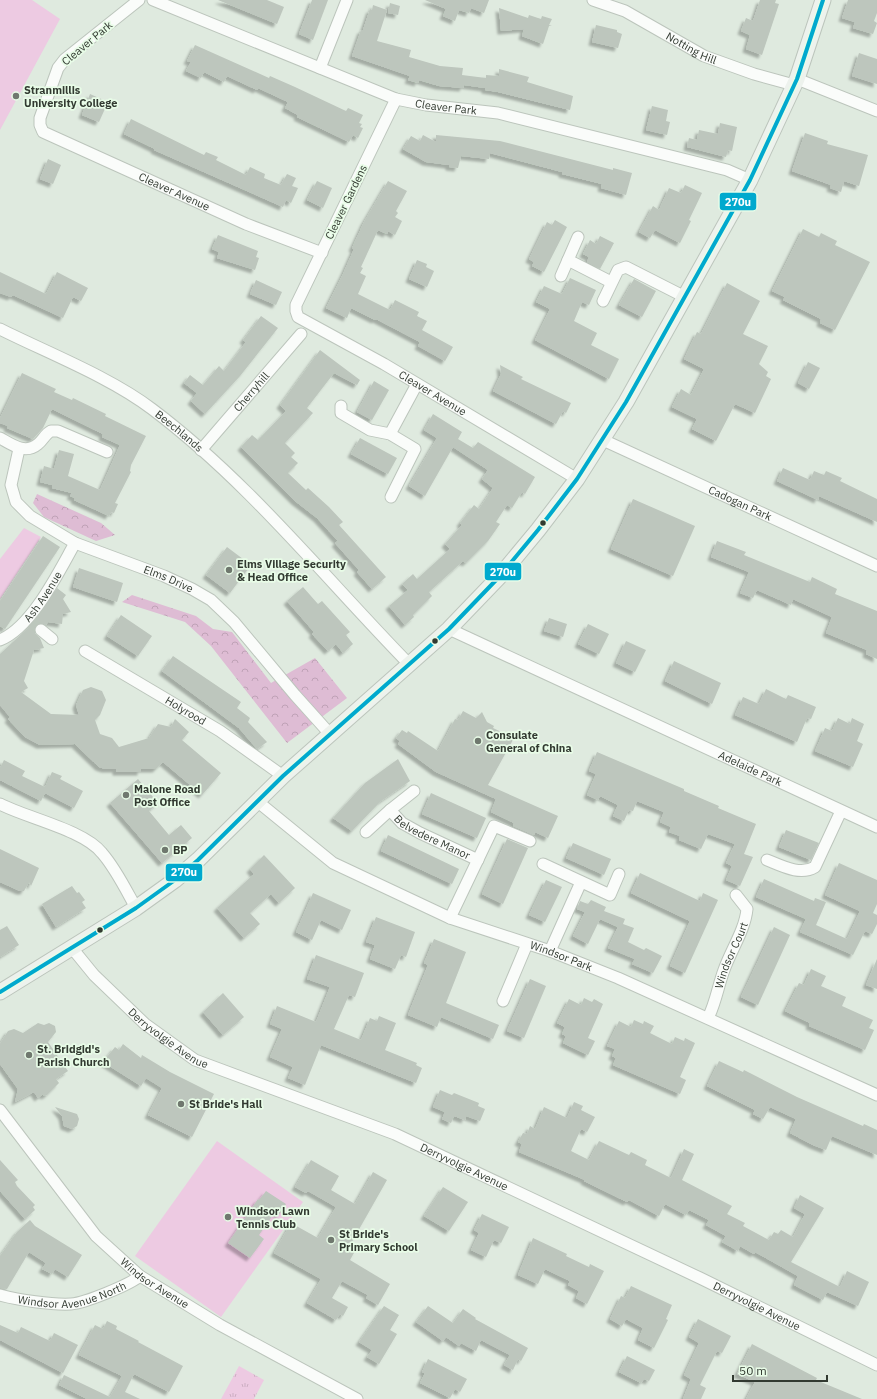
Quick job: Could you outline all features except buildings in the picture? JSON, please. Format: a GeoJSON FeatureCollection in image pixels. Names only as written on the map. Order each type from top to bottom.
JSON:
{"type":"FeatureCollection","features":[{"type":"Feature","properties":{"kind":"main road"},"geometry":{"type":"LineString","coordinates":[[0,992],[136,908],[175,880],[198,860],[283,776],[448,629],[498,577],[577,479],[603,440],[685,297],[750,180],[796,82],[823,0]]}},
{"type":"Feature","properties":{"kind":"street","name":"Cleaver Park"},"geometry":{"type":"LineString","coordinates":[[40,118],[58,68],[65,59],[139,0]]}},
{"type":"Feature","properties":{"kind":"street","name":"Cleaver Park"},"geometry":{"type":"LineString","coordinates":[[154,0],[396,99],[426,106],[498,114],[727,170],[750,180]]}},
{"type":"Feature","properties":{"kind":"street"},"geometry":{"type":"LineString","coordinates":[[320,68],[347,0]]}},
{"type":"Feature","properties":{"kind":"street","name":"Notting Hill"},"geometry":{"type":"LineString","coordinates":[[592,0],[625,11],[704,56],[754,74],[796,82],[877,111]]}},
{"type":"Feature","properties":{"kind":"street","name":"Cleaver Gardens"},"geometry":{"type":"LineString","coordinates":[[296,305],[396,99]]}},
{"type":"Feature","properties":{"kind":"street","name":"Cleaver Avenue"},"geometry":{"type":"LineString","coordinates":[[40,118],[40,125],[43,132],[51,137],[246,224],[322,252]]}},
{"type":"Feature","properties":{"kind":"street"},"geometry":{"type":"LineString","coordinates":[[561,276],[578,237]]}},
{"type":"Feature","properties":{"kind":"street"},"geometry":{"type":"LineString","coordinates":[[568,260],[611,282]]}},
{"type":"Feature","properties":{"kind":"street"},"geometry":{"type":"LineString","coordinates":[[603,301],[618,270],[626,267],[685,297]]}},
{"type":"Feature","properties":{"kind":"street","name":"Cleaver Avenue"},"geometry":{"type":"LineString","coordinates":[[296,305],[298,317],[417,384],[577,479]]}},
{"type":"Feature","properties":{"kind":"street","name":"Beechlands"},"geometry":{"type":"LineString","coordinates":[[0,329],[126,392],[152,409],[201,450],[287,533],[409,664]]}},
{"type":"Feature","properties":{"kind":"street","name":"Cherryhill"},"geometry":{"type":"LineString","coordinates":[[201,450],[301,334]]}},
{"type":"Feature","properties":{"kind":"street"},"geometry":{"type":"LineString","coordinates":[[390,434],[417,384]]}},
{"type":"Feature","properties":{"kind":"street"},"geometry":{"type":"LineString","coordinates":[[341,406],[341,413],[370,430],[390,434],[415,450],[391,496]]}},
{"type":"Feature","properties":{"kind":"street"},"geometry":{"type":"LineString","coordinates":[[0,438],[19,448],[27,449],[36,446],[46,434],[51,431],[58,431],[107,452]]}},
{"type":"Feature","properties":{"kind":"street","name":"Cadogan Park"},"geometry":{"type":"LineString","coordinates":[[603,440],[877,566]]}},
{"type":"Feature","properties":{"kind":"street","name":"Elms Drive"},"geometry":{"type":"LineString","coordinates":[[19,448],[11,485],[16,502],[30,516],[75,544],[164,576],[211,600],[234,622],[330,734]]}},
{"type":"Feature","properties":{"kind":"street","name":"Ash Avenue"},"geometry":{"type":"LineString","coordinates":[[0,640],[10,636],[29,620],[75,544]]}},
{"type":"Feature","properties":{"kind":"street","name":"Adelaide Park"},"geometry":{"type":"LineString","coordinates":[[448,629],[877,827]]}},
{"type":"Feature","properties":{"kind":"street"},"geometry":{"type":"LineString","coordinates":[[41,630],[52,639]]}},
{"type":"Feature","properties":{"kind":"street","name":"Holyrood"},"geometry":{"type":"LineString","coordinates":[[85,651],[220,730],[283,776]]}},
{"type":"Feature","properties":{"kind":"street","name":"Belvedere Manor"},"geometry":{"type":"LineString","coordinates":[[366,832],[414,791]]}},
{"type":"Feature","properties":{"kind":"street","name":"Windsor Park"},"geometry":{"type":"LineString","coordinates":[[257,801],[333,863],[450,918],[550,951],[618,978],[877,1095]]}},
{"type":"Feature","properties":{"kind":"street"},"geometry":{"type":"LineString","coordinates":[[0,804],[79,835],[94,844],[106,857],[136,908]]}},
{"type":"Feature","properties":{"kind":"street","name":"Belvedere Manor"},"geometry":{"type":"LineString","coordinates":[[390,810],[402,823],[414,830],[478,860]]}},
{"type":"Feature","properties":{"kind":"street"},"geometry":{"type":"LineString","coordinates":[[767,860],[786,868],[800,871],[810,871],[815,868],[841,811]]}},
{"type":"Feature","properties":{"kind":"street","name":"Belvedere Manor"},"geometry":{"type":"LineString","coordinates":[[450,918],[494,826],[530,841]]}},
{"type":"Feature","properties":{"kind":"street"},"geometry":{"type":"LineString","coordinates":[[543,864],[610,895],[620,874]]}},
{"type":"Feature","properties":{"kind":"street"},"geometry":{"type":"LineString","coordinates":[[550,951],[581,882]]}},
{"type":"Feature","properties":{"kind":"street","name":"Windsor Court"},"geometry":{"type":"LineString","coordinates":[[708,1018],[716,999],[725,969],[746,919],[747,908],[736,895]]}},
{"type":"Feature","properties":{"kind":"street"},"geometry":{"type":"LineString","coordinates":[[503,1001],[527,944]]}},
{"type":"Feature","properties":{"kind":"street","name":"Derryvolgie Avenue"},"geometry":{"type":"LineString","coordinates":[[72,948],[94,975],[144,1024],[195,1060],[395,1134],[700,1278],[877,1365]]}},
{"type":"Feature","properties":{"kind":"street","name":"Windsor Avenue"},"geometry":{"type":"LineString","coordinates":[[2,1117],[96,1236],[140,1276],[220,1325],[357,1399]]}},
{"type":"Feature","properties":{"kind":"street","name":"Windsor Avenue North"},"geometry":{"type":"LineString","coordinates":[[0,1295],[28,1300],[72,1304],[118,1289],[134,1282],[140,1276]]}},
{"type":"Feature","properties":{"kind":"green space"},"geometry":{"type":"Polygon","coordinates":[[[0,0],[32,0],[60,19],[0,130],[0,0]]]}},
{"type":"Feature","properties":{"kind":"green space"},"geometry":{"type":"Polygon","coordinates":[[[37,494],[101,523],[115,535],[96,541],[44,517],[33,503],[37,494]]]}},
{"type":"Feature","properties":{"kind":"green space"},"geometry":{"type":"Polygon","coordinates":[[[24,528],[41,537],[0,599],[0,559],[24,528]]]}},
{"type":"Feature","properties":{"kind":"green space"},"geometry":{"type":"Polygon","coordinates":[[[132,595],[196,616],[213,629],[232,632],[271,683],[315,658],[347,698],[287,743],[211,646],[185,622],[122,602],[132,595]]]}},
{"type":"Feature","properties":{"kind":"green space","name":"Windsor Lawn Tennis Club"},"geometry":{"type":"Polygon","coordinates":[[[217,1141],[303,1202],[221,1317],[135,1256],[217,1141]]]}},
{"type":"Feature","properties":{"kind":"green space"},"geometry":{"type":"Polygon","coordinates":[[[239,1366],[264,1380],[254,1399],[221,1399],[239,1366]]]}},
{"type":"Feature","properties":{"kind":"tunnel"},"geometry":{"type":"LineString","coordinates":[[31,622],[41,630]]}},
{"type":"Feature","properties":{"kind":"transit line","name":"270u"},"geometry":{"type":"LineString","coordinates":[[0,992],[136,908],[175,880],[198,860],[283,776],[449,629],[499,577],[538,530],[577,479],[626,402],[750,180],[797,79],[823,0]]}},
{"type":"Feature","properties":{"kind":"place","name":"Stranmillis University College"},"geometry":{"type":"Point","coordinates":[16,96]}},
{"type":"Feature","properties":{"kind":"place","name":"Elms Village Security & Head Office"},"geometry":{"type":"Point","coordinates":[229,570]}},
{"type":"Feature","properties":{"kind":"place","name":"Consulate General of China"},"geometry":{"type":"Point","coordinates":[478,741]}},
{"type":"Feature","properties":{"kind":"place","name":"Malone Road Post Office"},"geometry":{"type":"Point","coordinates":[126,795]}},
{"type":"Feature","properties":{"kind":"place","name":"BP"},"geometry":{"type":"Point","coordinates":[165,850]}},
{"type":"Feature","properties":{"kind":"place","name":"St. Bridgid's Parish Church"},"geometry":{"type":"Point","coordinates":[29,1055]}},
{"type":"Feature","properties":{"kind":"place","name":"St Bride's Hall"},"geometry":{"type":"Point","coordinates":[181,1104]}},
{"type":"Feature","properties":{"kind":"place","name":"Windsor Lawn Tennis Club"},"geometry":{"type":"Point","coordinates":[228,1217]}},
{"type":"Feature","properties":{"kind":"place","name":"St Bride's Primary School"},"geometry":{"type":"Point","coordinates":[331,1240]}}]}
